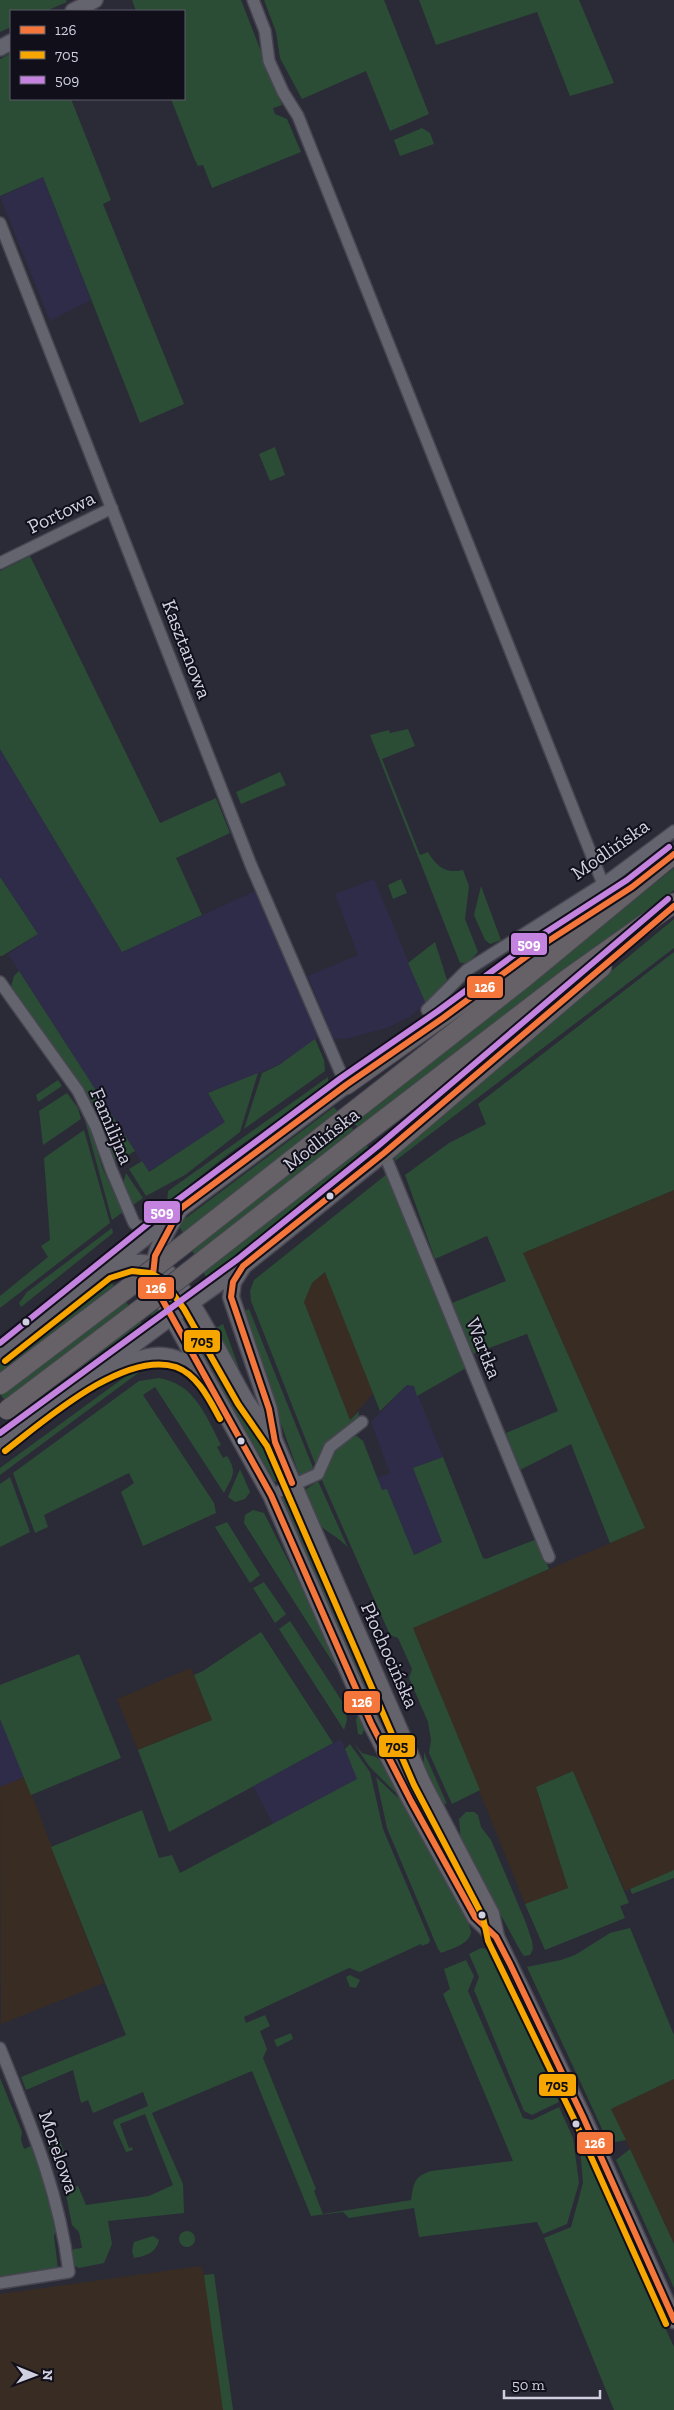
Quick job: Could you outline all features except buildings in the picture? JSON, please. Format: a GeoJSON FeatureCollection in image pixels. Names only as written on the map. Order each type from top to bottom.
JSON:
{"type":"FeatureCollection","features":[{"type":"Feature","properties":{"kind":"main road","name":"Modlińska"},"geometry":{"type":"LineString","coordinates":[[0,1384],[136,1282],[524,978],[674,854]]}},
{"type":"Feature","properties":{"kind":"main road"},"geometry":{"type":"LineString","coordinates":[[346,1085],[443,1018],[542,944],[632,887]]}},
{"type":"Feature","properties":{"kind":"main road"},"geometry":{"type":"LineString","coordinates":[[0,1444],[172,1316],[243,1266],[384,1152],[674,905]]}},
{"type":"Feature","properties":{"kind":"main road","name":"Modlińska"},"geometry":{"type":"LineString","coordinates":[[4,1412],[152,1301],[567,979],[674,905]]}},
{"type":"Feature","properties":{"kind":"main road","name":"Modlińska"},"geometry":{"type":"LineString","coordinates":[[106,1270],[180,1209],[346,1085]]}},
{"type":"Feature","properties":{"kind":"main road"},"geometry":{"type":"LineString","coordinates":[[152,1265],[160,1245],[180,1209]]}},
{"type":"Feature","properties":{"kind":"main road","name":"Płochocińska"},"geometry":{"type":"LineString","coordinates":[[106,1270],[131,1262],[152,1265],[169,1273],[191,1304],[246,1400],[274,1442],[422,1782],[491,1914],[496,1938],[583,2117],[674,2320]]}},
{"type":"Feature","properties":{"kind":"main road","name":"Płochocińska"},"geometry":{"type":"LineString","coordinates":[[152,1265],[157,1290],[272,1495],[371,1723],[393,1768],[475,1917],[496,1938]]}},
{"type":"Feature","properties":{"kind":"main road","name":"Płochocińska"},"geometry":{"type":"LineString","coordinates":[[243,1266],[233,1282],[232,1297],[269,1409],[274,1442]]}},
{"type":"Feature","properties":{"kind":"main road"},"geometry":{"type":"LineString","coordinates":[[0,1354],[106,1270]]}},
{"type":"Feature","properties":{"kind":"main road","name":"Płochocińska"},"geometry":{"type":"LineString","coordinates":[[81,1384],[146,1355],[163,1354],[180,1360],[196,1371],[213,1387]]}},
{"type":"Feature","properties":{"kind":"street"},"geometry":{"type":"LineString","coordinates":[[75,10],[95,0]]}},
{"type":"Feature","properties":{"kind":"street"},"geometry":{"type":"LineString","coordinates":[[252,0],[265,31],[269,61],[283,92],[298,116],[603,884]]}},
{"type":"Feature","properties":{"kind":"street","name":"Kasztanowa"},"geometry":{"type":"LineString","coordinates":[[0,223],[254,872],[346,1085]]}},
{"type":"Feature","properties":{"kind":"street","name":"Portowa"},"geometry":{"type":"LineString","coordinates":[[0,563],[112,508]]}},
{"type":"Feature","properties":{"kind":"street","name":"Modlińska"},"geometry":{"type":"LineString","coordinates":[[427,1010],[467,970],[603,884],[674,831]]}},
{"type":"Feature","properties":{"kind":"street","name":"Familijna"},"geometry":{"type":"LineString","coordinates":[[0,982],[78,1091],[96,1127],[110,1169],[134,1223],[140,1228],[180,1209]]}},
{"type":"Feature","properties":{"kind":"street","name":"Wartka"},"geometry":{"type":"LineString","coordinates":[[384,1152],[549,1557]]}},
{"type":"Feature","properties":{"kind":"street"},"geometry":{"type":"LineString","coordinates":[[272,1495],[318,1474],[330,1447],[362,1422]]}},
{"type":"Feature","properties":{"kind":"street","name":"Morelowa"},"geometry":{"type":"LineString","coordinates":[[0,2048],[33,2131],[57,2202],[69,2272],[0,2283]]}},
{"type":"Feature","properties":{"kind":"shaded area"},"geometry":{"type":"Polygon","coordinates":[[[43,177],[91,300],[50,321],[0,197],[43,177]]]}},
{"type":"Feature","properties":{"kind":"shaded area"},"geometry":{"type":"Polygon","coordinates":[[[0,749],[122,952],[255,891],[318,1038],[279,1065],[208,1093],[226,1122],[148,1172],[8,954],[38,934],[0,877],[0,749]]]}},
{"type":"Feature","properties":{"kind":"shaded area"},"geometry":{"type":"Polygon","coordinates":[[[374,879],[426,1004],[409,1017],[387,1028],[345,1039],[333,1038],[308,976],[358,955],[335,894],[374,879]]]}},
{"type":"Feature","properties":{"kind":"shaded area"},"geometry":{"type":"Polygon","coordinates":[[[674,1190],[674,1870],[625,1891],[573,1771],[536,1788],[568,1888],[525,1904],[413,1628],[645,1528],[523,1253],[674,1190]]]}},
{"type":"Feature","properties":{"kind":"shaded area"},"geometry":{"type":"Polygon","coordinates":[[[326,1272],[374,1392],[350,1420],[304,1302],[312,1283],[326,1272]]]}},
{"type":"Feature","properties":{"kind":"shaded area"},"geometry":{"type":"Polygon","coordinates":[[[407,1385],[414,1386],[443,1457],[414,1468],[442,1542],[414,1555],[387,1489],[382,1490],[377,1478],[390,1473],[371,1422],[407,1385]]]}},
{"type":"Feature","properties":{"kind":"shaded area"},"geometry":{"type":"Polygon","coordinates":[[[191,1668],[212,1720],[138,1750],[117,1699],[191,1668]]]}},
{"type":"Feature","properties":{"kind":"shaded area"},"geometry":{"type":"Polygon","coordinates":[[[0,1719],[25,1777],[0,1787],[0,1719]]]}},
{"type":"Feature","properties":{"kind":"shaded area"},"geometry":{"type":"Polygon","coordinates":[[[341,1739],[358,1779],[273,1824],[253,1786],[341,1739]]]}},
{"type":"Feature","properties":{"kind":"shaded area"},"geometry":{"type":"Polygon","coordinates":[[[25,1777],[104,1983],[1,2024],[0,1787],[25,1777]]]}},
{"type":"Feature","properties":{"kind":"shaded area"},"geometry":{"type":"Polygon","coordinates":[[[674,2079],[674,2244],[611,2109],[674,2079]]]}},
{"type":"Feature","properties":{"kind":"shaded area"},"geometry":{"type":"Polygon","coordinates":[[[201,2266],[204,2275],[214,2274],[233,2410],[0,2410],[0,2294],[201,2266]]]}},
{"type":"Feature","properties":{"kind":"green space"},"geometry":{"type":"Polygon","coordinates":[[[0,0],[66,0],[67,2],[48,10],[10,10],[10,27],[0,32],[0,0]]]}},
{"type":"Feature","properties":{"kind":"green space"},"geometry":{"type":"Polygon","coordinates":[[[132,0],[241,0],[282,105],[273,108],[275,114],[287,119],[301,152],[212,188],[203,165],[198,166],[194,158],[171,100],[185,100],[185,10],[136,10],[132,0]]]}},
{"type":"Feature","properties":{"kind":"green space"},"geometry":{"type":"Polygon","coordinates":[[[264,0],[384,0],[429,114],[390,131],[366,71],[302,99],[280,58],[276,32],[264,0]]]}},
{"type":"Feature","properties":{"kind":"green space"},"geometry":{"type":"Polygon","coordinates":[[[419,0],[579,0],[614,83],[570,96],[537,12],[436,45],[419,0]]]}},
{"type":"Feature","properties":{"kind":"green space"},"geometry":{"type":"Polygon","coordinates":[[[10,54],[10,100],[71,100],[111,200],[103,204],[184,404],[140,423],[43,177],[0,196],[0,59],[10,54]]]}},
{"type":"Feature","properties":{"kind":"green space"},"geometry":{"type":"Polygon","coordinates":[[[422,128],[430,133],[434,144],[400,156],[394,140],[422,128]]]}},
{"type":"Feature","properties":{"kind":"green space"},"geometry":{"type":"Polygon","coordinates":[[[275,447],[285,475],[270,481],[259,454],[275,447]]]}},
{"type":"Feature","properties":{"kind":"green space"},"geometry":{"type":"Polygon","coordinates":[[[30,556],[160,823],[216,798],[230,833],[176,858],[202,915],[122,952],[0,749],[0,571],[30,556]]]}},
{"type":"Feature","properties":{"kind":"green space"},"geometry":{"type":"Polygon","coordinates":[[[408,729],[415,746],[382,759],[420,855],[428,852],[438,865],[446,870],[463,870],[469,886],[465,919],[478,952],[468,963],[460,963],[370,735],[389,730],[390,733],[408,729]]]}},
{"type":"Feature","properties":{"kind":"green space"},"geometry":{"type":"Polygon","coordinates":[[[280,772],[286,785],[241,804],[236,792],[280,772]]]}},
{"type":"Feature","properties":{"kind":"green space"},"geometry":{"type":"Polygon","coordinates":[[[674,868],[674,890],[528,997],[358,1128],[353,1122],[674,868]]]}},
{"type":"Feature","properties":{"kind":"green space"},"geometry":{"type":"Polygon","coordinates":[[[0,877],[38,934],[2,956],[0,956],[0,877]]]}},
{"type":"Feature","properties":{"kind":"green space"},"geometry":{"type":"Polygon","coordinates":[[[401,879],[407,893],[393,899],[388,885],[401,879]]]}},
{"type":"Feature","properties":{"kind":"green space"},"geometry":{"type":"Polygon","coordinates":[[[481,886],[501,940],[490,944],[485,940],[474,915],[481,886]]]}},
{"type":"Feature","properties":{"kind":"green space"},"geometry":{"type":"Polygon","coordinates":[[[674,919],[674,948],[395,1161],[394,1156],[469,1089],[674,919]]]}},
{"type":"Feature","properties":{"kind":"green space"},"geometry":{"type":"Polygon","coordinates":[[[435,942],[447,980],[426,1004],[408,963],[435,942]]]}},
{"type":"Feature","properties":{"kind":"green space"},"geometry":{"type":"Polygon","coordinates":[[[674,952],[674,1190],[523,1253],[645,1528],[610,1543],[571,1444],[520,1470],[506,1433],[558,1411],[527,1334],[473,1354],[452,1303],[506,1281],[487,1236],[435,1259],[405,1175],[449,1143],[486,1124],[478,1104],[674,952]]]}},
{"type":"Feature","properties":{"kind":"green space"},"geometry":{"type":"Polygon","coordinates":[[[19,971],[135,1151],[121,1159],[110,1158],[94,1106],[86,1092],[11,987],[14,976],[19,971]]]}},
{"type":"Feature","properties":{"kind":"green space"},"geometry":{"type":"Polygon","coordinates":[[[315,1039],[324,1060],[325,1071],[244,1129],[262,1073],[279,1065],[315,1039]]]}},
{"type":"Feature","properties":{"kind":"green space"},"geometry":{"type":"Polygon","coordinates":[[[258,1073],[240,1132],[185,1175],[146,1196],[129,1169],[142,1161],[149,1172],[225,1122],[208,1093],[258,1073]]]}},
{"type":"Feature","properties":{"kind":"green space"},"geometry":{"type":"Polygon","coordinates":[[[328,1077],[328,1084],[227,1155],[167,1203],[168,1191],[328,1077]]]}},
{"type":"Feature","properties":{"kind":"green space"},"geometry":{"type":"Polygon","coordinates":[[[58,1080],[62,1086],[38,1102],[36,1095],[58,1080]]]}},
{"type":"Feature","properties":{"kind":"green space"},"geometry":{"type":"Polygon","coordinates":[[[67,1093],[78,1108],[81,1119],[43,1145],[39,1111],[67,1093]]]}},
{"type":"Feature","properties":{"kind":"green space"},"geometry":{"type":"Polygon","coordinates":[[[81,1106],[88,1118],[102,1167],[123,1212],[112,1220],[81,1106]]]}},
{"type":"Feature","properties":{"kind":"green space"},"geometry":{"type":"Polygon","coordinates":[[[334,1107],[372,1152],[249,1252],[207,1279],[178,1224],[334,1107]]]}},
{"type":"Feature","properties":{"kind":"green space"},"geometry":{"type":"Polygon","coordinates":[[[84,1130],[110,1223],[0,1308],[0,1296],[48,1257],[41,1246],[50,1240],[44,1158],[84,1130]]]}},
{"type":"Feature","properties":{"kind":"green space"},"geometry":{"type":"Polygon","coordinates":[[[126,1173],[143,1198],[133,1205],[123,1184],[126,1173]]]}},
{"type":"Feature","properties":{"kind":"green space"},"geometry":{"type":"Polygon","coordinates":[[[387,1174],[466,1368],[417,1396],[414,1386],[407,1385],[380,1411],[325,1272],[312,1283],[304,1302],[350,1420],[359,1411],[358,1420],[325,1443],[316,1466],[251,1301],[250,1291],[254,1280],[387,1174]]]}},
{"type":"Feature","properties":{"kind":"green space"},"geometry":{"type":"Polygon","coordinates":[[[112,1228],[113,1233],[21,1307],[19,1303],[27,1292],[112,1228]]]}},
{"type":"Feature","properties":{"kind":"green space"},"geometry":{"type":"Polygon","coordinates":[[[127,1273],[137,1276],[161,1310],[161,1313],[154,1319],[119,1274],[127,1273]]]}},
{"type":"Feature","properties":{"kind":"green space"},"geometry":{"type":"Polygon","coordinates":[[[108,1278],[144,1326],[0,1433],[0,1428],[16,1415],[0,1394],[0,1363],[108,1278]]]}},
{"type":"Feature","properties":{"kind":"green space"},"geometry":{"type":"Polygon","coordinates":[[[249,1309],[314,1470],[302,1475],[299,1474],[241,1312],[249,1309]]]}},
{"type":"Feature","properties":{"kind":"green space"},"geometry":{"type":"Polygon","coordinates":[[[223,1324],[239,1368],[238,1370],[214,1329],[223,1324]]]}},
{"type":"Feature","properties":{"kind":"green space"},"geometry":{"type":"Polygon","coordinates":[[[202,1336],[279,1476],[276,1482],[195,1341],[202,1336]]]}},
{"type":"Feature","properties":{"kind":"green space"},"geometry":{"type":"Polygon","coordinates":[[[148,1364],[0,1475],[0,1468],[133,1371],[148,1364]]]}},
{"type":"Feature","properties":{"kind":"green space"},"geometry":{"type":"Polygon","coordinates":[[[159,1378],[171,1381],[182,1387],[198,1403],[221,1445],[217,1447],[223,1458],[227,1456],[230,1462],[233,1474],[224,1493],[155,1387],[143,1395],[214,1503],[216,1513],[143,1546],[121,1492],[134,1483],[129,1473],[44,1515],[48,1527],[35,1533],[13,1473],[139,1381],[159,1378]]]}},
{"type":"Feature","properties":{"kind":"green space"},"geometry":{"type":"Polygon","coordinates":[[[357,1436],[363,1441],[382,1490],[387,1489],[414,1555],[442,1542],[413,1468],[443,1457],[483,1558],[486,1559],[537,1539],[549,1569],[413,1628],[480,1790],[452,1804],[429,1753],[431,1740],[428,1722],[409,1678],[412,1669],[398,1638],[390,1635],[321,1478],[339,1446],[350,1437],[357,1436]]]}},
{"type":"Feature","properties":{"kind":"green space"},"geometry":{"type":"Polygon","coordinates":[[[240,1469],[250,1492],[245,1499],[235,1502],[228,1497],[240,1469]]]}},
{"type":"Feature","properties":{"kind":"green space"},"geometry":{"type":"Polygon","coordinates":[[[10,1477],[30,1532],[0,1547],[0,1484],[10,1477]]]}},
{"type":"Feature","properties":{"kind":"green space"},"geometry":{"type":"Polygon","coordinates":[[[318,1481],[348,1548],[322,1527],[314,1515],[305,1490],[318,1481]]]}},
{"type":"Feature","properties":{"kind":"green space"},"geometry":{"type":"Polygon","coordinates":[[[287,1497],[291,1500],[418,1792],[415,1793],[375,1714],[281,1498],[287,1497]]]}},
{"type":"Feature","properties":{"kind":"green space"},"geometry":{"type":"Polygon","coordinates":[[[253,1510],[264,1513],[340,1669],[337,1669],[244,1523],[245,1515],[253,1510]]]}},
{"type":"Feature","properties":{"kind":"green space"},"geometry":{"type":"Polygon","coordinates":[[[227,1522],[260,1575],[250,1583],[215,1527],[227,1522]]]}},
{"type":"Feature","properties":{"kind":"green space"},"geometry":{"type":"Polygon","coordinates":[[[264,1582],[286,1614],[275,1623],[253,1588],[264,1582]]]}},
{"type":"Feature","properties":{"kind":"green space"},"geometry":{"type":"Polygon","coordinates":[[[290,1621],[345,1706],[347,1720],[344,1730],[279,1629],[290,1621]]]}},
{"type":"Feature","properties":{"kind":"green space"},"geometry":{"type":"Polygon","coordinates":[[[261,1632],[333,1743],[169,1832],[138,1750],[212,1720],[194,1675],[261,1632]]]}},
{"type":"Feature","properties":{"kind":"green space"},"geometry":{"type":"Polygon","coordinates":[[[79,1654],[121,1758],[31,1795],[0,1719],[0,1685],[79,1654]]]}},
{"type":"Feature","properties":{"kind":"green space"},"geometry":{"type":"Polygon","coordinates":[[[359,1712],[365,1727],[362,1735],[358,1734],[356,1720],[359,1712]]]}},
{"type":"Feature","properties":{"kind":"green space"},"geometry":{"type":"Polygon","coordinates":[[[353,1742],[362,1753],[376,1757],[386,1766],[460,1904],[471,1932],[467,1940],[459,1946],[441,1953],[438,1949],[387,1828],[376,1777],[398,1798],[396,1793],[369,1766],[353,1742]]]}},
{"type":"Feature","properties":{"kind":"green space"},"geometry":{"type":"Polygon","coordinates":[[[350,1744],[370,1772],[383,1829],[430,1940],[429,1943],[422,1946],[421,1944],[360,1972],[349,1968],[244,2017],[246,2023],[265,2015],[270,2026],[260,2031],[267,2049],[263,2058],[316,2189],[314,2191],[323,2214],[411,2200],[418,2178],[431,2171],[513,2161],[443,1994],[450,1989],[444,1969],[466,1960],[474,1976],[468,1991],[523,2118],[532,2120],[559,2107],[573,2138],[579,2183],[567,2224],[543,2234],[537,2222],[419,2237],[414,2208],[349,2218],[343,2212],[311,2216],[252,2071],[152,2113],[183,2184],[184,2213],[108,2221],[112,2244],[104,2263],[79,2268],[75,2266],[71,2253],[74,2249],[82,2248],[79,2232],[72,2225],[65,2190],[78,2186],[86,2205],[149,2196],[173,2185],[145,2114],[120,2124],[129,2148],[132,2147],[133,2150],[126,2152],[113,2123],[114,2120],[148,2106],[143,2092],[93,2113],[88,2100],[81,2103],[73,2070],[26,2090],[21,2077],[126,2035],[51,1847],[142,1810],[159,1858],[172,1855],[180,1873],[357,1779],[345,1749],[350,1744]]]}},
{"type":"Feature","properties":{"kind":"green space"},"geometry":{"type":"Polygon","coordinates":[[[424,1752],[447,1804],[441,1803],[424,1767],[424,1752]]]}},
{"type":"Feature","properties":{"kind":"green space"},"geometry":{"type":"Polygon","coordinates":[[[573,1771],[629,1903],[620,1906],[625,1918],[545,1950],[525,1904],[568,1888],[536,1787],[573,1771]]]}},
{"type":"Feature","properties":{"kind":"green space"},"geometry":{"type":"Polygon","coordinates":[[[466,1812],[474,1812],[478,1815],[481,1827],[491,1840],[526,1923],[533,1949],[530,1955],[524,1956],[521,1952],[461,1842],[459,1819],[466,1812]]]}},
{"type":"Feature","properties":{"kind":"green space"},"geometry":{"type":"Polygon","coordinates":[[[674,1870],[674,1878],[632,1894],[630,1889],[674,1870]]]}},
{"type":"Feature","properties":{"kind":"green space"},"geometry":{"type":"Polygon","coordinates":[[[630,1928],[674,2035],[674,2079],[611,2109],[626,2140],[616,2142],[608,2141],[527,1967],[575,1955],[610,1933],[630,1928]]]}},
{"type":"Feature","properties":{"kind":"green space"},"geometry":{"type":"Polygon","coordinates":[[[481,1948],[490,1949],[559,2102],[532,2115],[524,2111],[474,1990],[479,1977],[469,1954],[481,1948]]]}},
{"type":"Feature","properties":{"kind":"green space"},"geometry":{"type":"Polygon","coordinates":[[[350,1975],[360,1980],[356,1988],[350,1987],[346,1977],[350,1975]]]}},
{"type":"Feature","properties":{"kind":"green space"},"geometry":{"type":"Polygon","coordinates":[[[291,2033],[293,2039],[277,2047],[274,2040],[291,2033]]]}},
{"type":"Feature","properties":{"kind":"green space"},"geometry":{"type":"Polygon","coordinates":[[[0,2078],[22,2132],[21,2140],[24,2149],[31,2146],[48,2194],[56,2230],[54,2236],[58,2269],[0,2277],[0,2078]]]}},
{"type":"Feature","properties":{"kind":"green space"},"geometry":{"type":"Polygon","coordinates":[[[59,2138],[65,2154],[52,2157],[48,2145],[59,2138]]]}},
{"type":"Feature","properties":{"kind":"green space"},"geometry":{"type":"Polygon","coordinates":[[[582,2147],[674,2347],[674,2410],[614,2410],[544,2238],[571,2227],[583,2183],[580,2148],[582,2147]]]}},
{"type":"Feature","properties":{"kind":"green space"},"geometry":{"type":"Polygon","coordinates":[[[630,2149],[674,2244],[674,2288],[616,2160],[630,2149]]]}},
{"type":"Feature","properties":{"kind":"green space"},"geometry":{"type":"Polygon","coordinates":[[[187,2231],[193,2233],[195,2239],[193,2245],[187,2247],[181,2245],[179,2239],[181,2233],[187,2231]]]}},
{"type":"Feature","properties":{"kind":"green space"},"geometry":{"type":"Polygon","coordinates":[[[153,2236],[159,2240],[156,2248],[146,2255],[134,2258],[132,2251],[134,2242],[153,2236]]]}},
{"type":"Feature","properties":{"kind":"green space"},"geometry":{"type":"Polygon","coordinates":[[[214,2274],[233,2410],[223,2410],[204,2275],[214,2274]]]}},
{"type":"Feature","properties":{"kind":"transit line","name":"509"},"geometry":{"type":"LineString","coordinates":[[0,1343],[175,1202],[341,1078],[438,1011],[537,938],[627,880],[669,847]]}},
{"type":"Feature","properties":{"kind":"transit line","name":"126"},"geometry":{"type":"LineString","coordinates":[[674,854],[632,887],[542,945],[443,1018],[346,1085],[180,1209],[155,1256],[153,1275],[157,1290],[271,1495],[371,1723],[411,1801],[475,1917],[496,1937],[510,1964],[583,2117],[674,2320]]}},
{"type":"Feature","properties":{"kind":"transit line","name":"509"},"geometry":{"type":"LineString","coordinates":[[0,1433],[238,1259],[378,1146],[668,899]]}},
{"type":"Feature","properties":{"kind":"transit line","name":"126"},"geometry":{"type":"LineString","coordinates":[[292,1483],[275,1442],[269,1409],[231,1297],[233,1282],[243,1266],[384,1153],[674,906]]}},
{"type":"Feature","properties":{"kind":"transit line","name":"705"},"geometry":{"type":"LineString","coordinates":[[5,1361],[110,1278],[132,1271],[150,1273],[163,1280],[184,1309],[238,1404],[267,1446],[414,1785],[483,1917],[488,1941],[575,2121],[666,2324]]}},
{"type":"Feature","properties":{"kind":"transit line","name":"705"},"geometry":{"type":"LineString","coordinates":[[5,1451],[86,1391],[109,1378],[133,1369],[155,1364],[176,1367],[191,1376],[202,1389],[220,1419]]}}]}
